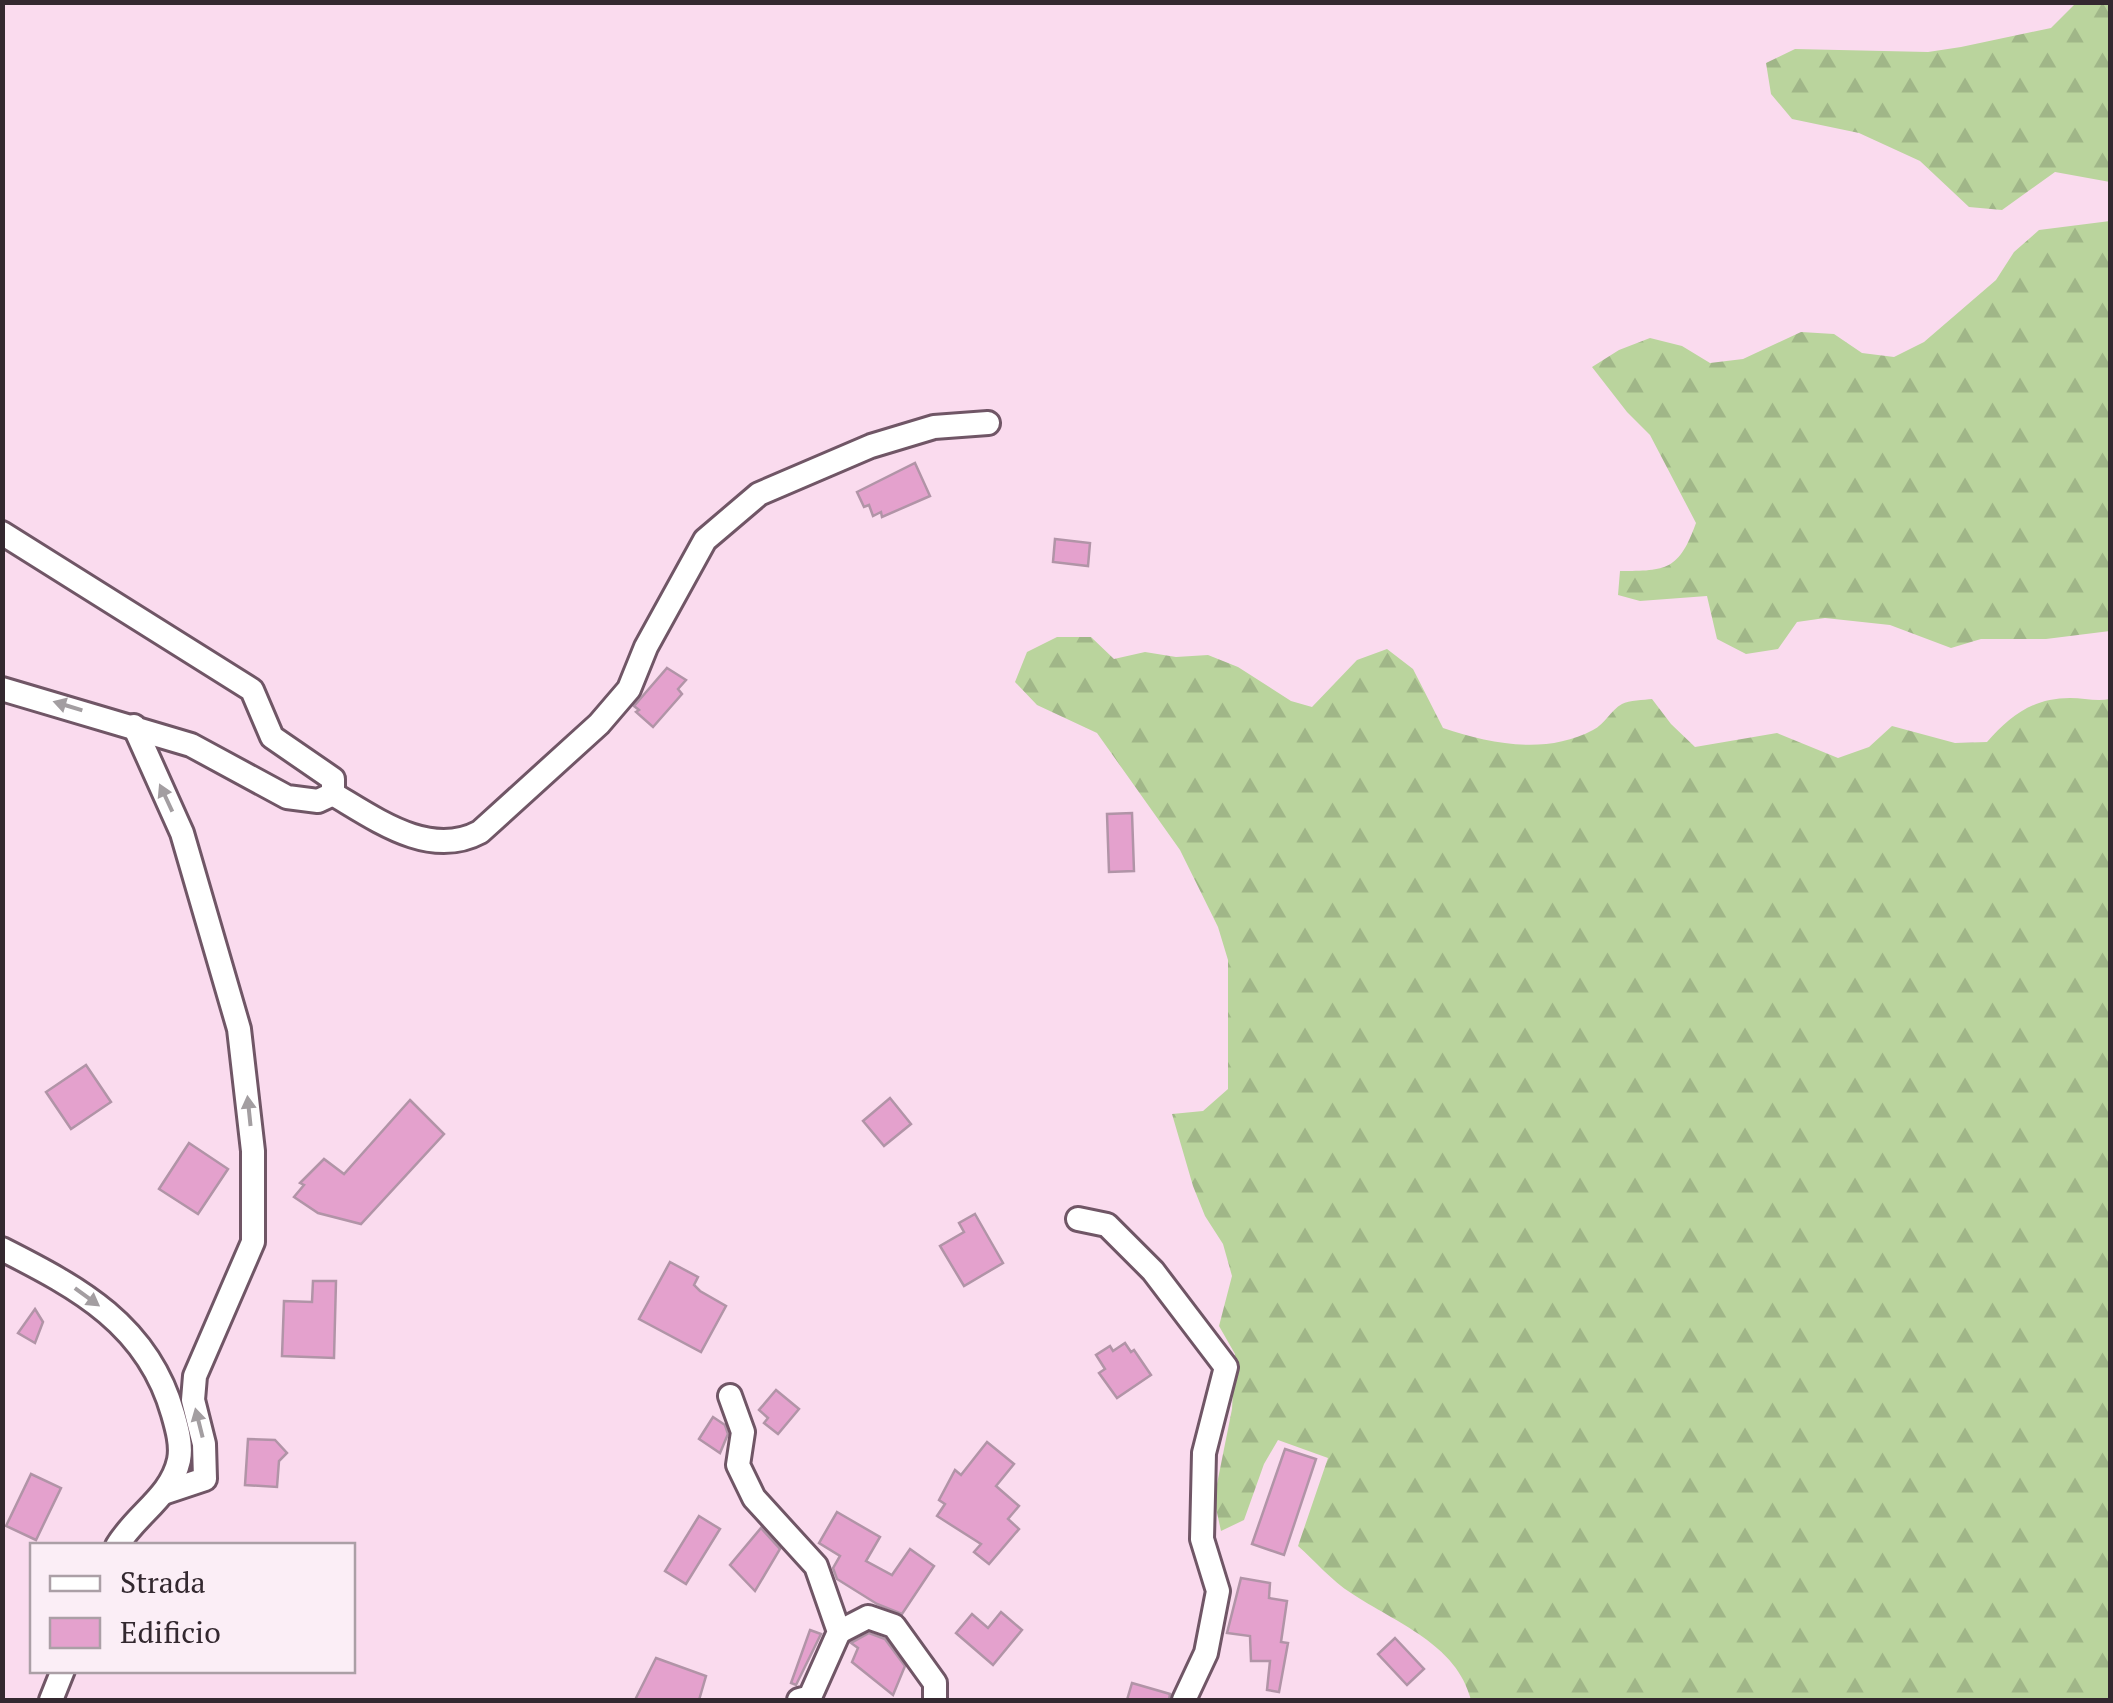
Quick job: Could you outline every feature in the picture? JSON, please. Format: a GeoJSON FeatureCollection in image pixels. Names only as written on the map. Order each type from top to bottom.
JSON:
{"type":"FeatureCollection","features":[{"type":"Feature","properties":{"kind":"street"},"geometry":{"type":"LineString","coordinates":[[333,794],[382,823],[424,840],[461,842],[480,832],[599,724],[629,689],[646,647],[706,540],[758,494],[871,446],[934,427],[988,423]]}},
{"type":"Feature","properties":{"kind":"street"},"geometry":{"type":"LineString","coordinates":[[2,533],[252,690],[272,737],[333,779],[333,794]]}},
{"type":"Feature","properties":{"kind":"street"},"geometry":{"type":"LineString","coordinates":[[2,689],[190,745],[287,797],[318,801],[333,794]]}},
{"type":"Feature","properties":{"kind":"street"},"geometry":{"type":"LineString","coordinates":[[134,726],[182,833],[240,1029],[253,1151],[253,1242],[195,1376],[193,1400],[204,1444],[205,1479],[166,1492]]}},
{"type":"Feature","properties":{"kind":"street"},"geometry":{"type":"LineString","coordinates":[[1078,1219],[1107,1224],[1153,1272],[1226,1367],[1204,1452],[1202,1539],[1218,1591],[1206,1653],[1184,1700]]}},
{"type":"Feature","properties":{"kind":"street"},"geometry":{"type":"LineString","coordinates":[[2,1249],[81,1292],[108,1312],[150,1358],[169,1399],[180,1458],[166,1492],[119,1543]]}},
{"type":"Feature","properties":{"kind":"street"},"geometry":{"type":"LineString","coordinates":[[730,1396],[743,1432],[738,1465],[754,1498],[816,1566],[839,1632]]}},
{"type":"Feature","properties":{"kind":"street"},"geometry":{"type":"LineString","coordinates":[[799,1700],[810,1697],[839,1632],[868,1617],[894,1626],[935,1683],[935,1700]]}},
{"type":"Feature","properties":{"kind":"street"},"geometry":{"type":"LineString","coordinates":[[51,1700],[62,1673]]}},
{"type":"Feature","properties":{"kind":"green space"},"geometry":{"type":"Polygon","coordinates":[[[2076,3],[2110,3],[2110,182],[2055,172],[2002,210],[1969,207],[1920,161],[1859,133],[1792,119],[1771,94],[1766,63],[1795,49],[1928,52],[1961,47],[2051,28],[2076,3]]]}},
{"type":"Feature","properties":{"kind":"green space"},"geometry":{"type":"Polygon","coordinates":[[[2110,221],[2110,631],[2046,639],[1981,639],[1951,648],[1890,625],[1825,618],[1797,622],[1778,649],[1746,654],[1717,639],[1707,596],[1640,601],[1618,595],[1620,571],[1669,565],[1684,550],[1696,523],[1650,435],[1592,367],[1619,350],[1650,338],[1682,346],[1710,363],[1743,359],[1801,332],[1834,334],[1862,353],[1894,357],[1924,342],[1996,280],[2014,252],[2039,230],[2110,221]]]}},
{"type":"Feature","properties":{"kind":"green space"},"geometry":{"type":"Polygon","coordinates":[[[1057,637],[1091,637],[1114,659],[1145,652],[1176,657],[1208,655],[1238,667],[1291,701],[1312,707],[1357,660],[1387,649],[1413,669],[1443,728],[1480,739],[1518,744],[1538,745],[1575,738],[1597,727],[1622,704],[1652,699],[1695,747],[1777,733],[1838,758],[1869,747],[1892,726],[1955,743],[1987,742],[2004,724],[2045,701],[2110,699],[2110,1700],[1471,1700],[1464,1681],[1439,1649],[1344,1588],[1298,1546],[1328,1458],[1278,1440],[1264,1464],[1244,1520],[1221,1531],[1214,1499],[1232,1409],[1235,1354],[1219,1326],[1232,1276],[1223,1244],[1205,1216],[1193,1186],[1172,1114],[1203,1111],[1228,1089],[1228,960],[1218,927],[1180,850],[1097,733],[1037,705],[1015,682],[1027,652],[1057,637]]]}},
{"type":"Feature","properties":{"kind":"building"},"geometry":{"type":"Polygon","coordinates":[[[915,463],[930,496],[882,517],[881,512],[873,516],[857,492],[915,463]]]}},
{"type":"Feature","properties":{"kind":"building"},"geometry":{"type":"Polygon","coordinates":[[[1055,539],[1090,543],[1088,566],[1053,562],[1055,539]]]}},
{"type":"Feature","properties":{"kind":"building"},"geometry":{"type":"Polygon","coordinates":[[[667,668],[686,680],[678,689],[682,694],[653,727],[634,706],[667,668]]]}},
{"type":"Feature","properties":{"kind":"building"},"geometry":{"type":"Polygon","coordinates":[[[1132,813],[1134,871],[1109,872],[1107,814],[1132,813]]]}},
{"type":"Feature","properties":{"kind":"building"},"geometry":{"type":"Polygon","coordinates":[[[86,1065],[111,1102],[71,1129],[46,1092],[86,1065]]]}},
{"type":"Feature","properties":{"kind":"building"},"geometry":{"type":"Polygon","coordinates":[[[890,1098],[911,1124],[884,1146],[863,1121],[890,1098]]]}},
{"type":"Feature","properties":{"kind":"building"},"geometry":{"type":"Polygon","coordinates":[[[410,1100],[444,1134],[361,1224],[318,1213],[294,1197],[304,1185],[300,1183],[324,1159],[344,1174],[410,1100]]]}},
{"type":"Feature","properties":{"kind":"building"},"geometry":{"type":"Polygon","coordinates":[[[189,1143],[228,1169],[198,1214],[159,1189],[189,1143]]]}},
{"type":"Feature","properties":{"kind":"building"},"geometry":{"type":"Polygon","coordinates":[[[975,1214],[1003,1263],[964,1286],[940,1246],[964,1232],[959,1223],[975,1214]]]}},
{"type":"Feature","properties":{"kind":"building"},"geometry":{"type":"Polygon","coordinates":[[[670,1262],[698,1277],[694,1285],[726,1306],[701,1352],[639,1319],[670,1262]]]}},
{"type":"Feature","properties":{"kind":"building"},"geometry":{"type":"Polygon","coordinates":[[[313,1281],[336,1281],[334,1358],[282,1356],[284,1301],[312,1302],[313,1281]]]}},
{"type":"Feature","properties":{"kind":"building"},"geometry":{"type":"Polygon","coordinates":[[[35,1309],[43,1322],[35,1343],[18,1333],[35,1309]]]}},
{"type":"Feature","properties":{"kind":"building"},"geometry":{"type":"Polygon","coordinates":[[[1125,1343],[1151,1375],[1117,1398],[1099,1373],[1105,1369],[1096,1355],[1125,1343]]]}},
{"type":"Feature","properties":{"kind":"building"},"geometry":{"type":"Polygon","coordinates":[[[776,1390],[799,1409],[778,1434],[764,1423],[768,1418],[759,1410],[776,1390]]]}},
{"type":"Feature","properties":{"kind":"building"},"geometry":{"type":"Polygon","coordinates":[[[713,1417],[725,1425],[728,1434],[720,1453],[699,1439],[713,1417]]]}},
{"type":"Feature","properties":{"kind":"building"},"geometry":{"type":"Polygon","coordinates":[[[248,1439],[275,1440],[287,1453],[279,1461],[277,1487],[245,1485],[248,1439]]]}},
{"type":"Feature","properties":{"kind":"building"},"geometry":{"type":"Polygon","coordinates":[[[987,1442],[1014,1464],[996,1486],[1019,1506],[1008,1519],[1019,1529],[989,1564],[974,1552],[981,1544],[937,1516],[945,1504],[939,1500],[955,1470],[961,1475],[987,1442]]]}},
{"type":"Feature","properties":{"kind":"building"},"geometry":{"type":"Polygon","coordinates":[[[1285,1449],[1316,1459],[1284,1555],[1252,1544],[1285,1449]]]}},
{"type":"Feature","properties":{"kind":"building"},"geometry":{"type":"Polygon","coordinates":[[[31,1474],[61,1488],[36,1540],[6,1526],[31,1474]]]}},
{"type":"Feature","properties":{"kind":"building"},"geometry":{"type":"Polygon","coordinates":[[[837,1512],[880,1537],[866,1561],[892,1575],[910,1549],[934,1566],[902,1614],[877,1604],[837,1579],[833,1568],[840,1556],[819,1543],[837,1512]]]}},
{"type":"Feature","properties":{"kind":"building"},"geometry":{"type":"Polygon","coordinates":[[[699,1516],[720,1529],[686,1584],[665,1571],[699,1516]]]}},
{"type":"Feature","properties":{"kind":"building"},"geometry":{"type":"Polygon","coordinates":[[[761,1528],[780,1549],[755,1591],[730,1565],[761,1528]]]}},
{"type":"Feature","properties":{"kind":"building"},"geometry":{"type":"Polygon","coordinates":[[[1241,1578],[1270,1583],[1269,1598],[1287,1601],[1281,1642],[1288,1643],[1279,1692],[1267,1690],[1270,1661],[1251,1661],[1250,1636],[1227,1633],[1241,1578]]]}},
{"type":"Feature","properties":{"kind":"building"},"geometry":{"type":"Polygon","coordinates":[[[1001,1612],[1022,1630],[993,1665],[956,1633],[972,1614],[988,1628],[1001,1612]]]}},
{"type":"Feature","properties":{"kind":"building"},"geometry":{"type":"Polygon","coordinates":[[[810,1630],[821,1634],[796,1685],[791,1683],[810,1630]]]}},
{"type":"Feature","properties":{"kind":"building"},"geometry":{"type":"Polygon","coordinates":[[[869,1633],[885,1639],[905,1666],[893,1695],[852,1662],[858,1648],[851,1643],[869,1633]]]}},
{"type":"Feature","properties":{"kind":"building"},"geometry":{"type":"Polygon","coordinates":[[[1395,1638],[1424,1669],[1407,1685],[1378,1654],[1395,1638]]]}},
{"type":"Feature","properties":{"kind":"building"},"geometry":{"type":"Polygon","coordinates":[[[656,1658],[706,1676],[699,1700],[635,1700],[656,1658]]]}},
{"type":"Feature","properties":{"kind":"building"},"geometry":{"type":"Polygon","coordinates":[[[1132,1683],[1170,1694],[1169,1700],[1127,1700],[1132,1683]]]}}]}
